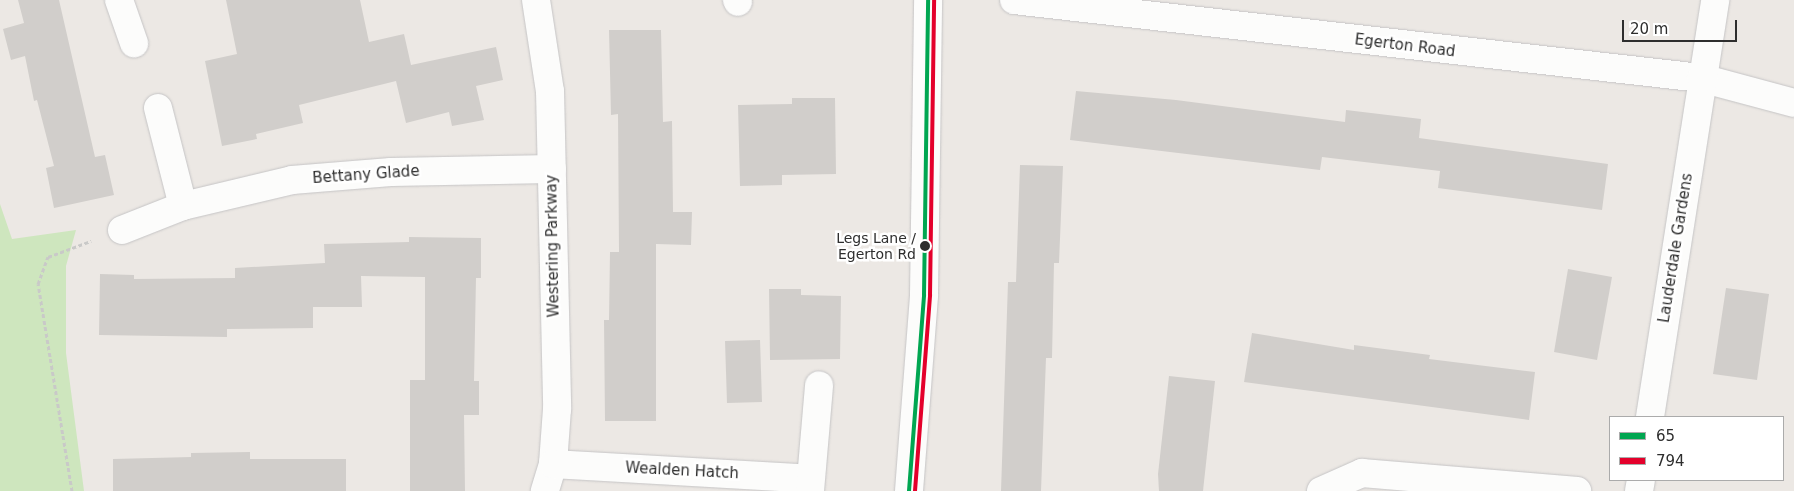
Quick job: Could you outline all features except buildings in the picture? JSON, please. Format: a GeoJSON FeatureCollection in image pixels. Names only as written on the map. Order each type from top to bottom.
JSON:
{"type":"FeatureCollection","features":[{"type":"Feature","properties":{"kind":"street"},"geometry":{"type":"LineString","coordinates":[[119,0],[134,43]]}},
{"type":"Feature","properties":{"kind":"street","name":"Westering Parkway"},"geometry":{"type":"LineString","coordinates":[[536,0],[550,91],[557,409],[553,464],[545,491]]}},
{"type":"Feature","properties":{"kind":"street"},"geometry":{"type":"LineString","coordinates":[[909,491],[924,295],[928,0]]}},
{"type":"Feature","properties":{"kind":"street","name":"Egerton Road"},"geometry":{"type":"LineString","coordinates":[[1014,0],[1701,78],[1794,103]]}},
{"type":"Feature","properties":{"kind":"street","name":"Lauderdale Gardens"},"geometry":{"type":"LineString","coordinates":[[1650,416],[1701,78],[1716,0]]}},
{"type":"Feature","properties":{"kind":"street"},"geometry":{"type":"LineString","coordinates":[[158,108],[183,206]]}},
{"type":"Feature","properties":{"kind":"street","name":"Bettany Glade"},"geometry":{"type":"LineString","coordinates":[[122,230],[183,206],[292,180],[391,172],[552,169]]}},
{"type":"Feature","properties":{"kind":"street","name":"Wealden Hatch"},"geometry":{"type":"LineString","coordinates":[[553,464],[810,485],[819,386]]}},
{"type":"Feature","properties":{"kind":"street"},"geometry":{"type":"LineString","coordinates":[[1321,491],[1362,474],[1577,491]]}},
{"type":"Feature","properties":{"kind":"path"},"geometry":{"type":"LineString","coordinates":[[72,491],[38,284],[48,257],[122,230]]}},
{"type":"Feature","properties":{"kind":"green space"},"geometry":{"type":"Polygon","coordinates":[[[0,204],[12,239],[76,230],[66,266],[66,353],[84,491],[0,491],[0,204]]]}},
{"type":"Feature","properties":{"kind":"transit line","name":"65"},"geometry":{"type":"LineString","coordinates":[[909,491],[924,295],[928,0]]}},
{"type":"Feature","properties":{"kind":"transit line","name":"794"},"geometry":{"type":"LineString","coordinates":[[915,491],[930,295],[934,0]]}},
{"type":"Feature","properties":{"kind":"place","name":"Legs Lane / Egerton Rd"},"geometry":{"type":"Point","coordinates":[925,246]}}]}
